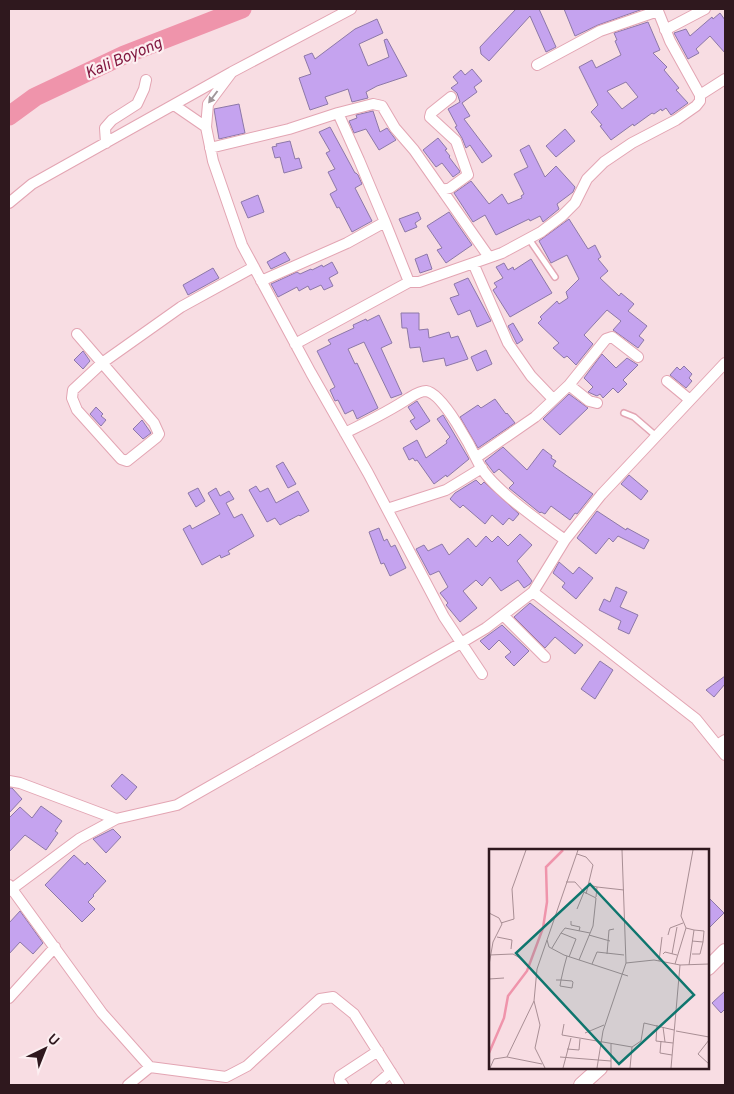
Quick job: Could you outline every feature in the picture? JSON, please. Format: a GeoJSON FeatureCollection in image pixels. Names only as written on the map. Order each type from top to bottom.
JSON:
{"type":"FeatureCollection","features":[{"type":"Feature","properties":{"kind":"main road"},"geometry":{"type":"LineString","coordinates":[[709,967],[725,951]]}},
{"type":"Feature","properties":{"kind":"main road"},"geometry":{"type":"LineString","coordinates":[[581,1085],[599,1069]]}},
{"type":"Feature","properties":{"kind":"street"},"geometry":{"type":"LineString","coordinates":[[9,203],[32,184],[232,72],[350,9]]}},
{"type":"Feature","properties":{"kind":"street"},"geometry":{"type":"LineString","coordinates":[[665,30],[705,9]]}},
{"type":"Feature","properties":{"kind":"street"},"geometry":{"type":"LineString","coordinates":[[295,344],[409,282],[419,282],[489,258],[541,232],[568,210],[587,179],[604,162],[632,143],[676,120],[700,102],[700,96],[665,30],[658,10],[600,31],[537,65]]}},
{"type":"Feature","properties":{"kind":"street"},"geometry":{"type":"LineString","coordinates":[[232,72],[208,104],[206,127],[213,160],[242,245],[444,617],[482,674]]}},
{"type":"Feature","properties":{"kind":"street"},"geometry":{"type":"LineString","coordinates":[[700,96],[725,79]]}},
{"type":"Feature","properties":{"kind":"street"},"geometry":{"type":"LineString","coordinates":[[106,143],[105,128],[112,120],[137,104],[146,80]]}},
{"type":"Feature","properties":{"kind":"street"},"geometry":{"type":"LineString","coordinates":[[442,190],[450,188],[468,175],[456,141],[430,117],[430,113],[451,97]]}},
{"type":"Feature","properties":{"kind":"street"},"geometry":{"type":"LineString","coordinates":[[210,148],[289,129],[373,104],[382,106],[489,258]]}},
{"type":"Feature","properties":{"kind":"street"},"geometry":{"type":"LineString","coordinates":[[174,105],[206,127]]}},
{"type":"Feature","properties":{"kind":"street"},"geometry":{"type":"LineString","coordinates":[[338,113],[360,160],[409,282]]}},
{"type":"Feature","properties":{"kind":"street"},"geometry":{"type":"LineString","coordinates":[[260,281],[347,243],[385,222]]}},
{"type":"Feature","properties":{"kind":"street"},"geometry":{"type":"LineString","coordinates":[[472,263],[508,342],[531,376],[553,400]]}},
{"type":"Feature","properties":{"kind":"street"},"geometry":{"type":"LineString","coordinates":[[78,334],[102,363],[154,424],[159,434],[126,461],[121,459],[77,410],[72,398],[73,390],[102,363],[181,308],[254,267]]}},
{"type":"Feature","properties":{"kind":"street"},"geometry":{"type":"LineString","coordinates":[[477,457],[535,417],[569,385],[606,339],[612,336],[638,357]]}},
{"type":"Feature","properties":{"kind":"street"},"geometry":{"type":"LineString","coordinates":[[399,1085],[354,1014],[333,997],[320,999],[247,1066],[226,1077],[150,1067],[102,1013],[10,888],[79,839],[116,818],[177,805],[486,628],[533,592],[565,540],[601,495],[725,363]]}},
{"type":"Feature","properties":{"kind":"street"},"geometry":{"type":"LineString","coordinates":[[667,381],[690,400]]}},
{"type":"Feature","properties":{"kind":"street"},"geometry":{"type":"LineString","coordinates":[[569,385],[588,401],[597,403]]}},
{"type":"Feature","properties":{"kind":"street"},"geometry":{"type":"LineString","coordinates":[[345,433],[387,413],[416,394],[425,391],[432,393],[443,405],[477,457],[482,468],[500,489],[565,540]]}},
{"type":"Feature","properties":{"kind":"street"},"geometry":{"type":"LineString","coordinates":[[387,509],[446,490],[482,468]]}},
{"type":"Feature","properties":{"kind":"street"},"geometry":{"type":"LineString","coordinates":[[533,592],[696,719],[721,742],[725,756]]}},
{"type":"Feature","properties":{"kind":"street"},"geometry":{"type":"LineString","coordinates":[[503,615],[545,657]]}},
{"type":"Feature","properties":{"kind":"street"},"geometry":{"type":"LineString","coordinates":[[9,781],[20,782],[116,818]]}},
{"type":"Feature","properties":{"kind":"street"},"geometry":{"type":"LineString","coordinates":[[9,998],[55,947]]}},
{"type":"Feature","properties":{"kind":"street"},"geometry":{"type":"LineString","coordinates":[[342,1085],[339,1080],[340,1076],[378,1051]]}},
{"type":"Feature","properties":{"kind":"street"},"geometry":{"type":"LineString","coordinates":[[128,1085],[150,1067]]}},
{"type":"Feature","properties":{"kind":"street"},"geometry":{"type":"LineString","coordinates":[[376,1085],[391,1072]]}},
{"type":"Feature","properties":{"kind":"lane"},"geometry":{"type":"LineString","coordinates":[[528,239],[556,277]]}},
{"type":"Feature","properties":{"kind":"lane"},"geometry":{"type":"LineString","coordinates":[[624,413],[634,417],[656,436]]}},
{"type":"Feature","properties":{"kind":"building"},"geometry":{"type":"Polygon","coordinates":[[[516,9],[539,9],[556,47],[546,52],[530,16],[489,61],[481,54],[480,47],[516,9]]]}},
{"type":"Feature","properties":{"kind":"building"},"geometry":{"type":"Polygon","coordinates":[[[564,9],[643,9],[598,25],[575,36],[564,9]]]}},
{"type":"Feature","properties":{"kind":"building"},"geometry":{"type":"Polygon","coordinates":[[[720,13],[725,20],[725,53],[710,36],[696,49],[699,53],[688,59],[674,33],[686,29],[690,36],[712,17],[713,19],[720,13]]]}},
{"type":"Feature","properties":{"kind":"building"},"geometry":{"type":"Polygon","coordinates":[[[377,19],[383,33],[359,44],[368,66],[389,57],[384,40],[387,39],[407,76],[377,86],[366,92],[368,98],[352,102],[348,89],[325,97],[328,104],[310,110],[299,78],[311,74],[304,56],[312,53],[315,59],[355,29],[377,19]]]}},
{"type":"Feature","properties":{"kind":"building"},"geometry":{"type":"Polygon","coordinates":[[[648,22],[660,50],[653,53],[667,67],[664,70],[679,88],[676,90],[688,103],[671,115],[666,108],[654,114],[652,113],[611,140],[591,112],[598,105],[579,67],[592,60],[596,68],[621,55],[614,33],[648,22]],[[626,82],[607,91],[622,109],[638,97],[626,82]]]}},
{"type":"Feature","properties":{"kind":"building"},"geometry":{"type":"Polygon","coordinates":[[[472,69],[482,81],[474,87],[477,92],[462,103],[470,116],[464,119],[492,156],[482,163],[470,145],[466,148],[448,109],[460,102],[457,93],[451,88],[458,83],[453,77],[461,70],[465,75],[472,69]]]}},
{"type":"Feature","properties":{"kind":"building"},"geometry":{"type":"Polygon","coordinates":[[[239,104],[245,133],[219,139],[214,109],[239,104]]]}},
{"type":"Feature","properties":{"kind":"building"},"geometry":{"type":"Polygon","coordinates":[[[373,111],[380,132],[387,128],[396,140],[379,150],[366,129],[354,133],[349,121],[357,118],[356,115],[373,111]]]}},
{"type":"Feature","properties":{"kind":"building"},"geometry":{"type":"Polygon","coordinates":[[[330,127],[355,173],[358,175],[362,184],[355,188],[372,221],[352,232],[330,194],[337,190],[328,172],[335,169],[326,153],[330,151],[319,132],[330,127]]]}},
{"type":"Feature","properties":{"kind":"building"},"geometry":{"type":"Polygon","coordinates":[[[565,129],[575,141],[556,157],[546,146],[565,129]]]}},
{"type":"Feature","properties":{"kind":"building"},"geometry":{"type":"Polygon","coordinates":[[[438,138],[447,149],[445,150],[460,172],[453,177],[442,163],[436,167],[423,150],[438,138]]]}},
{"type":"Feature","properties":{"kind":"building"},"geometry":{"type":"Polygon","coordinates":[[[290,141],[295,159],[299,158],[302,168],[284,173],[280,157],[275,158],[272,147],[277,146],[276,144],[290,141]]]}},
{"type":"Feature","properties":{"kind":"building"},"geometry":{"type":"Polygon","coordinates":[[[529,145],[545,177],[556,166],[575,187],[573,192],[557,204],[559,209],[543,222],[540,216],[530,221],[529,219],[496,235],[485,215],[473,222],[454,193],[471,181],[489,204],[502,194],[508,204],[522,198],[521,196],[524,194],[514,174],[528,167],[520,150],[529,145]]]}},
{"type":"Feature","properties":{"kind":"building"},"geometry":{"type":"Polygon","coordinates":[[[258,195],[264,212],[248,218],[241,202],[258,195]]]}},
{"type":"Feature","properties":{"kind":"building"},"geometry":{"type":"Polygon","coordinates":[[[418,212],[421,219],[415,223],[417,227],[405,232],[399,219],[418,212]]]}},
{"type":"Feature","properties":{"kind":"building"},"geometry":{"type":"Polygon","coordinates":[[[449,212],[472,245],[446,263],[437,250],[442,248],[427,226],[449,212]]]}},
{"type":"Feature","properties":{"kind":"building"},"geometry":{"type":"Polygon","coordinates":[[[569,219],[588,249],[595,245],[601,257],[598,259],[608,271],[600,278],[619,296],[621,293],[634,304],[628,311],[647,326],[639,336],[644,340],[638,348],[613,330],[621,321],[607,310],[584,335],[593,344],[576,365],[567,356],[564,358],[553,348],[559,343],[538,323],[542,319],[540,317],[557,301],[559,304],[568,298],[566,292],[579,279],[567,255],[551,263],[539,241],[569,219]]]}},
{"type":"Feature","properties":{"kind":"building"},"geometry":{"type":"Polygon","coordinates":[[[285,252],[290,260],[271,269],[267,262],[285,252]]]}},
{"type":"Feature","properties":{"kind":"building"},"geometry":{"type":"Polygon","coordinates":[[[427,254],[432,269],[420,273],[415,259],[427,254]]]}},
{"type":"Feature","properties":{"kind":"building"},"geometry":{"type":"Polygon","coordinates":[[[531,259],[552,293],[510,317],[493,290],[497,287],[494,283],[503,278],[496,267],[504,263],[508,270],[513,267],[514,270],[531,259]]]}},
{"type":"Feature","properties":{"kind":"building"},"geometry":{"type":"Polygon","coordinates":[[[332,262],[338,273],[329,278],[333,286],[324,290],[321,285],[310,290],[308,286],[299,291],[297,287],[278,297],[271,284],[297,272],[300,274],[322,265],[323,267],[332,262]]]}},
{"type":"Feature","properties":{"kind":"building"},"geometry":{"type":"Polygon","coordinates":[[[213,268],[219,278],[188,295],[183,285],[213,268]]]}},
{"type":"Feature","properties":{"kind":"building"},"geometry":{"type":"Polygon","coordinates":[[[468,278],[491,321],[477,327],[470,310],[458,315],[450,298],[459,295],[454,284],[468,278]]]}},
{"type":"Feature","properties":{"kind":"building"},"geometry":{"type":"Polygon","coordinates":[[[401,313],[419,313],[419,330],[428,329],[429,338],[449,332],[451,338],[458,336],[468,359],[446,366],[444,358],[423,362],[420,347],[410,348],[407,328],[402,328],[401,313]]]}},
{"type":"Feature","properties":{"kind":"building"},"geometry":{"type":"Polygon","coordinates":[[[379,315],[392,343],[381,348],[402,394],[391,398],[364,342],[348,349],[355,364],[357,363],[378,408],[357,419],[353,410],[345,414],[338,400],[335,401],[330,390],[335,387],[317,351],[331,344],[328,340],[354,328],[353,325],[379,315]]]}},
{"type":"Feature","properties":{"kind":"building"},"geometry":{"type":"Polygon","coordinates":[[[513,323],[523,340],[517,344],[508,326],[513,323]]]}},
{"type":"Feature","properties":{"kind":"building"},"geometry":{"type":"Polygon","coordinates":[[[486,350],[492,364],[477,371],[471,357],[486,350]]]}},
{"type":"Feature","properties":{"kind":"building"},"geometry":{"type":"Polygon","coordinates":[[[83,351],[90,361],[83,369],[74,360],[83,351]]]}},
{"type":"Feature","properties":{"kind":"building"},"geometry":{"type":"Polygon","coordinates":[[[602,354],[616,368],[627,358],[638,365],[623,380],[627,384],[618,393],[613,388],[603,398],[600,394],[597,396],[588,392],[593,387],[584,378],[602,354]]]}},
{"type":"Feature","properties":{"kind":"building"},"geometry":{"type":"Polygon","coordinates":[[[684,366],[692,374],[689,378],[692,381],[686,388],[670,375],[677,367],[680,370],[684,366]]]}},
{"type":"Feature","properties":{"kind":"building"},"geometry":{"type":"Polygon","coordinates":[[[569,394],[588,408],[560,435],[543,419],[569,394]]]}},
{"type":"Feature","properties":{"kind":"building"},"geometry":{"type":"Polygon","coordinates":[[[495,399],[515,423],[478,448],[460,417],[478,405],[481,408],[495,399]]]}},
{"type":"Feature","properties":{"kind":"building"},"geometry":{"type":"Polygon","coordinates":[[[417,401],[430,421],[416,430],[410,421],[415,418],[408,407],[417,401]]]}},
{"type":"Feature","properties":{"kind":"building"},"geometry":{"type":"Polygon","coordinates":[[[96,407],[103,414],[101,416],[106,420],[101,426],[90,414],[96,407]]]}},
{"type":"Feature","properties":{"kind":"building"},"geometry":{"type":"Polygon","coordinates":[[[443,415],[469,459],[447,477],[446,475],[434,484],[417,460],[415,461],[413,458],[409,460],[403,448],[417,440],[426,458],[447,443],[446,441],[450,437],[437,419],[443,415]]]}},
{"type":"Feature","properties":{"kind":"building"},"geometry":{"type":"Polygon","coordinates":[[[142,420],[151,433],[143,439],[133,429],[142,420]]]}},
{"type":"Feature","properties":{"kind":"building"},"geometry":{"type":"Polygon","coordinates":[[[503,447],[527,470],[543,449],[556,461],[553,466],[593,494],[570,520],[551,506],[545,514],[540,513],[509,488],[514,483],[499,469],[494,473],[485,461],[503,447]]]}},
{"type":"Feature","properties":{"kind":"building"},"geometry":{"type":"Polygon","coordinates":[[[283,462],[296,484],[288,488],[276,466],[283,462]]]}},
{"type":"Feature","properties":{"kind":"building"},"geometry":{"type":"Polygon","coordinates":[[[629,475],[648,491],[641,500],[621,484],[629,475]]]}},
{"type":"Feature","properties":{"kind":"building"},"geometry":{"type":"Polygon","coordinates":[[[476,480],[481,485],[484,482],[519,514],[513,521],[509,518],[503,525],[492,515],[485,524],[463,505],[460,508],[450,499],[455,493],[476,480]]]}},
{"type":"Feature","properties":{"kind":"building"},"geometry":{"type":"Polygon","coordinates":[[[256,486],[260,492],[268,488],[276,503],[298,491],[309,511],[280,525],[275,518],[267,522],[249,490],[256,486]]]}},
{"type":"Feature","properties":{"kind":"building"},"geometry":{"type":"Polygon","coordinates":[[[198,488],[205,501],[196,507],[188,493],[198,488]]]}},
{"type":"Feature","properties":{"kind":"building"},"geometry":{"type":"Polygon","coordinates":[[[216,488],[220,496],[229,491],[234,499],[226,503],[234,518],[242,514],[254,536],[228,551],[230,554],[221,558],[220,555],[202,565],[183,529],[190,525],[192,529],[220,514],[208,493],[216,488]]]}},
{"type":"Feature","properties":{"kind":"building"},"geometry":{"type":"Polygon","coordinates":[[[597,511],[626,530],[627,528],[649,540],[644,549],[618,536],[613,542],[609,538],[596,554],[577,538],[597,511]]]}},
{"type":"Feature","properties":{"kind":"building"},"geometry":{"type":"Polygon","coordinates":[[[379,528],[384,541],[387,539],[391,547],[395,545],[406,568],[390,576],[384,563],[381,564],[369,532],[379,528]]]}},
{"type":"Feature","properties":{"kind":"building"},"geometry":{"type":"Polygon","coordinates":[[[520,534],[532,545],[517,561],[532,581],[530,584],[524,588],[518,580],[501,591],[490,577],[482,586],[476,580],[463,591],[477,608],[460,622],[446,605],[448,603],[440,593],[448,587],[439,571],[430,575],[416,549],[424,545],[428,551],[442,544],[449,555],[468,538],[476,547],[486,536],[492,542],[498,536],[508,546],[520,534]]]}},
{"type":"Feature","properties":{"kind":"building"},"geometry":{"type":"Polygon","coordinates":[[[559,562],[573,574],[579,567],[593,578],[576,599],[562,587],[565,583],[553,573],[559,562]]]}},
{"type":"Feature","properties":{"kind":"building"},"geometry":{"type":"Polygon","coordinates":[[[616,587],[627,592],[620,607],[638,615],[629,634],[618,629],[621,621],[599,610],[604,599],[610,602],[616,587]]]}},
{"type":"Feature","properties":{"kind":"building"},"geometry":{"type":"Polygon","coordinates":[[[530,603],[583,645],[575,654],[555,637],[545,648],[514,617],[530,603]]]}},
{"type":"Feature","properties":{"kind":"building"},"geometry":{"type":"Polygon","coordinates":[[[502,625],[529,651],[514,666],[505,657],[511,652],[499,640],[489,650],[480,641],[502,625]]]}},
{"type":"Feature","properties":{"kind":"building"},"geometry":{"type":"Polygon","coordinates":[[[600,661],[613,670],[595,699],[581,689],[600,661]]]}},
{"type":"Feature","properties":{"kind":"building"},"geometry":{"type":"Polygon","coordinates":[[[725,676],[725,684],[714,697],[706,690],[725,676]]]}},
{"type":"Feature","properties":{"kind":"building"},"geometry":{"type":"Polygon","coordinates":[[[122,774],[137,787],[126,800],[111,786],[122,774]]]}},
{"type":"Feature","properties":{"kind":"building"},"geometry":{"type":"Polygon","coordinates":[[[9,788],[12,788],[22,799],[9,813],[9,788]]]}},
{"type":"Feature","properties":{"kind":"building"},"geometry":{"type":"Polygon","coordinates":[[[41,806],[62,821],[55,831],[58,833],[46,850],[25,835],[9,852],[9,818],[20,807],[32,818],[41,806]]]}},
{"type":"Feature","properties":{"kind":"building"},"geometry":{"type":"Polygon","coordinates":[[[113,829],[121,837],[106,853],[93,839],[113,829]]]}},
{"type":"Feature","properties":{"kind":"building"},"geometry":{"type":"Polygon","coordinates":[[[74,855],[85,865],[87,862],[106,881],[88,902],[95,909],[82,922],[45,885],[74,855]]]}},
{"type":"Feature","properties":{"kind":"building"},"geometry":{"type":"Polygon","coordinates":[[[709,898],[724,913],[709,928],[709,898]]]}},
{"type":"Feature","properties":{"kind":"building"},"geometry":{"type":"Polygon","coordinates":[[[20,911],[43,943],[33,954],[20,942],[9,954],[9,923],[20,911]]]}},
{"type":"Feature","properties":{"kind":"building"},"geometry":{"type":"Polygon","coordinates":[[[725,991],[725,1009],[721,1013],[712,1003],[725,991]]]}},
{"type":"Feature","properties":{"kind":"waterway","name":"Kali Boyong"},"geometry":{"type":"LineString","coordinates":[[9,116],[35,97],[124,55],[242,9]]}}]}
